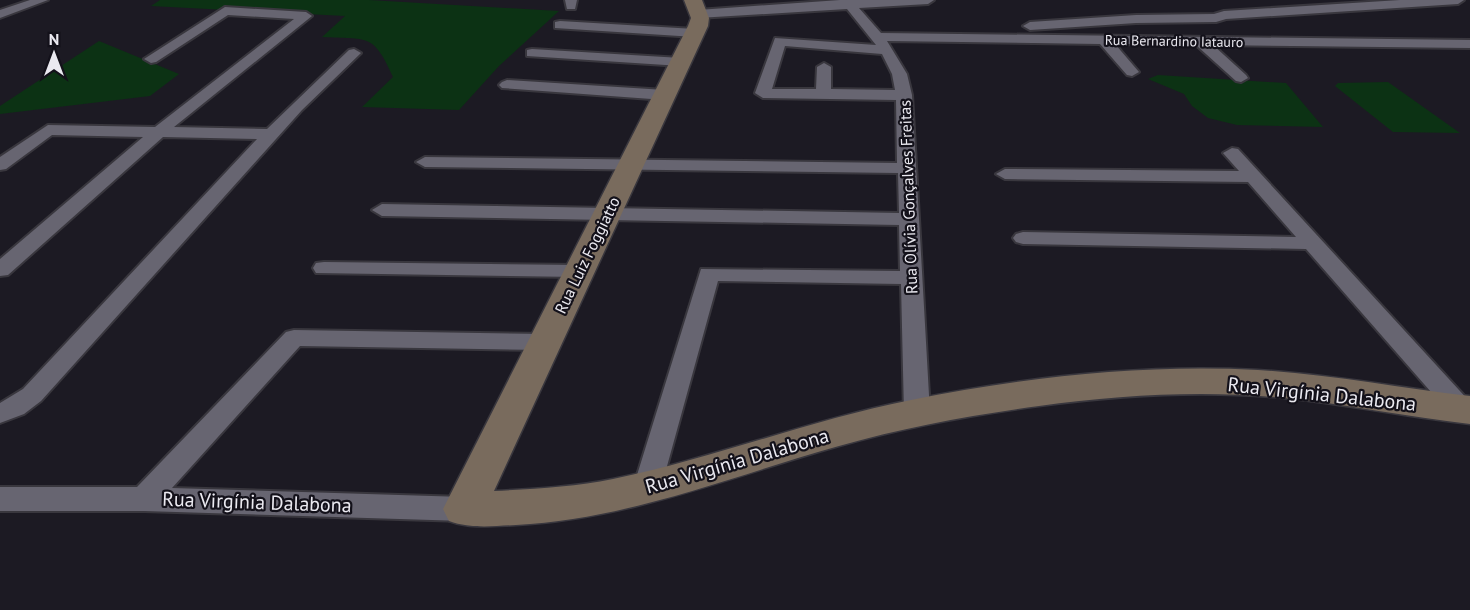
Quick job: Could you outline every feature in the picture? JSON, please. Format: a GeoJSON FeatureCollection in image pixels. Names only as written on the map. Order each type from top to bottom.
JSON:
{"type":"FeatureCollection","features":[{"type":"Feature","properties":{"kind":"street"},"geometry":{"type":"LineString","coordinates":[[0,14],[42,0]]}},
{"type":"Feature","properties":{"kind":"street"},"geometry":{"type":"LineString","coordinates":[[560,25],[696,16],[848,2],[928,0]]}},
{"type":"Feature","properties":{"kind":"street"},"geometry":{"type":"LineString","coordinates":[[943,38],[1018,27],[1136,19],[1216,18],[1224,15],[1347,3],[1458,0]]}},
{"type":"Feature","properties":{"kind":"street","name":"Rua Olívia Gonçalves Freitas"},"geometry":{"type":"LineString","coordinates":[[848,2],[883,44],[901,76],[904,95],[918,413]]}},
{"type":"Feature","properties":{"kind":"street"},"geometry":{"type":"LineString","coordinates":[[1210,5],[1263,42]]}},
{"type":"Feature","properties":{"kind":"street"},"geometry":{"type":"LineString","coordinates":[[0,270],[159,132],[306,16],[225,11],[151,59]]}},
{"type":"Feature","properties":{"kind":"street","name":"Rua Luiz Foggiatto"},"geometry":{"type":"LineString","coordinates":[[464,509],[681,62],[696,16]]}},
{"type":"Feature","properties":{"kind":"street","name":"Rua Bernardino Iatauro"},"geometry":{"type":"LineString","coordinates":[[823,94],[763,93],[780,41],[883,44],[943,38],[1470,44]]}},
{"type":"Feature","properties":{"kind":"street"},"geometry":{"type":"LineString","coordinates":[[1104,40],[1132,72]]}},
{"type":"Feature","properties":{"kind":"street"},"geometry":{"type":"LineString","coordinates":[[1200,41],[1241,78]]}},
{"type":"Feature","properties":{"kind":"street"},"geometry":{"type":"LineString","coordinates":[[0,413],[15,408],[32,395],[272,134],[354,53]]}},
{"type":"Feature","properties":{"kind":"street"},"geometry":{"type":"LineString","coordinates":[[532,53],[681,62]]}},
{"type":"Feature","properties":{"kind":"street"},"geometry":{"type":"LineString","coordinates":[[824,67],[823,94],[904,95]]}},
{"type":"Feature","properties":{"kind":"street"},"geometry":{"type":"LineString","coordinates":[[507,85],[665,95]]}},
{"type":"Feature","properties":{"kind":"street"},"geometry":{"type":"LineString","coordinates":[[0,165],[48,130],[272,134]]}},
{"type":"Feature","properties":{"kind":"street"},"geometry":{"type":"LineString","coordinates":[[1232,153],[1465,410]]}},
{"type":"Feature","properties":{"kind":"street"},"geometry":{"type":"LineString","coordinates":[[425,162],[907,168]]}},
{"type":"Feature","properties":{"kind":"street"},"geometry":{"type":"LineString","coordinates":[[1005,174],[1254,177]]}},
{"type":"Feature","properties":{"kind":"street"},"geometry":{"type":"LineString","coordinates":[[382,210],[909,219]]}},
{"type":"Feature","properties":{"kind":"street"},"geometry":{"type":"LineString","coordinates":[[1023,238],[1312,243]]}},
{"type":"Feature","properties":{"kind":"street"},"geometry":{"type":"LineString","coordinates":[[324,268],[579,271]]}},
{"type":"Feature","properties":{"kind":"street"},"geometry":{"type":"LineString","coordinates":[[647,488],[709,274],[912,278]]}},
{"type":"Feature","properties":{"kind":"street"},"geometry":{"type":"LineString","coordinates":[[144,499],[294,338],[545,342]]}},
{"type":"Feature","properties":{"kind":"street","name":"Rua Virgínia Dalabona"},"geometry":{"type":"LineString","coordinates":[[0,499],[144,499],[464,509],[538,506],[580,501],[647,488],[850,428],[918,413],[1080,390],[1215,382],[1300,387],[1465,410]]}},
{"type":"Feature","properties":{"kind":"green space"},"geometry":{"type":"Polygon","coordinates":[[[160,0],[369,0],[559,11],[499,66],[459,110],[362,107],[393,77],[380,52],[367,41],[322,37],[345,16],[151,6],[160,0]]]}},
{"type":"Feature","properties":{"kind":"green space"},"geometry":{"type":"Polygon","coordinates":[[[99,41],[179,74],[150,96],[0,114],[0,106],[99,41]]]}},
{"type":"Feature","properties":{"kind":"green space"},"geometry":{"type":"Polygon","coordinates":[[[1158,75],[1286,83],[1323,127],[1237,125],[1208,118],[1192,106],[1184,94],[1148,79],[1158,75]]]}},
{"type":"Feature","properties":{"kind":"green space"},"geometry":{"type":"Polygon","coordinates":[[[1388,82],[1460,133],[1393,132],[1335,86],[1338,83],[1388,82]]]}}]}
